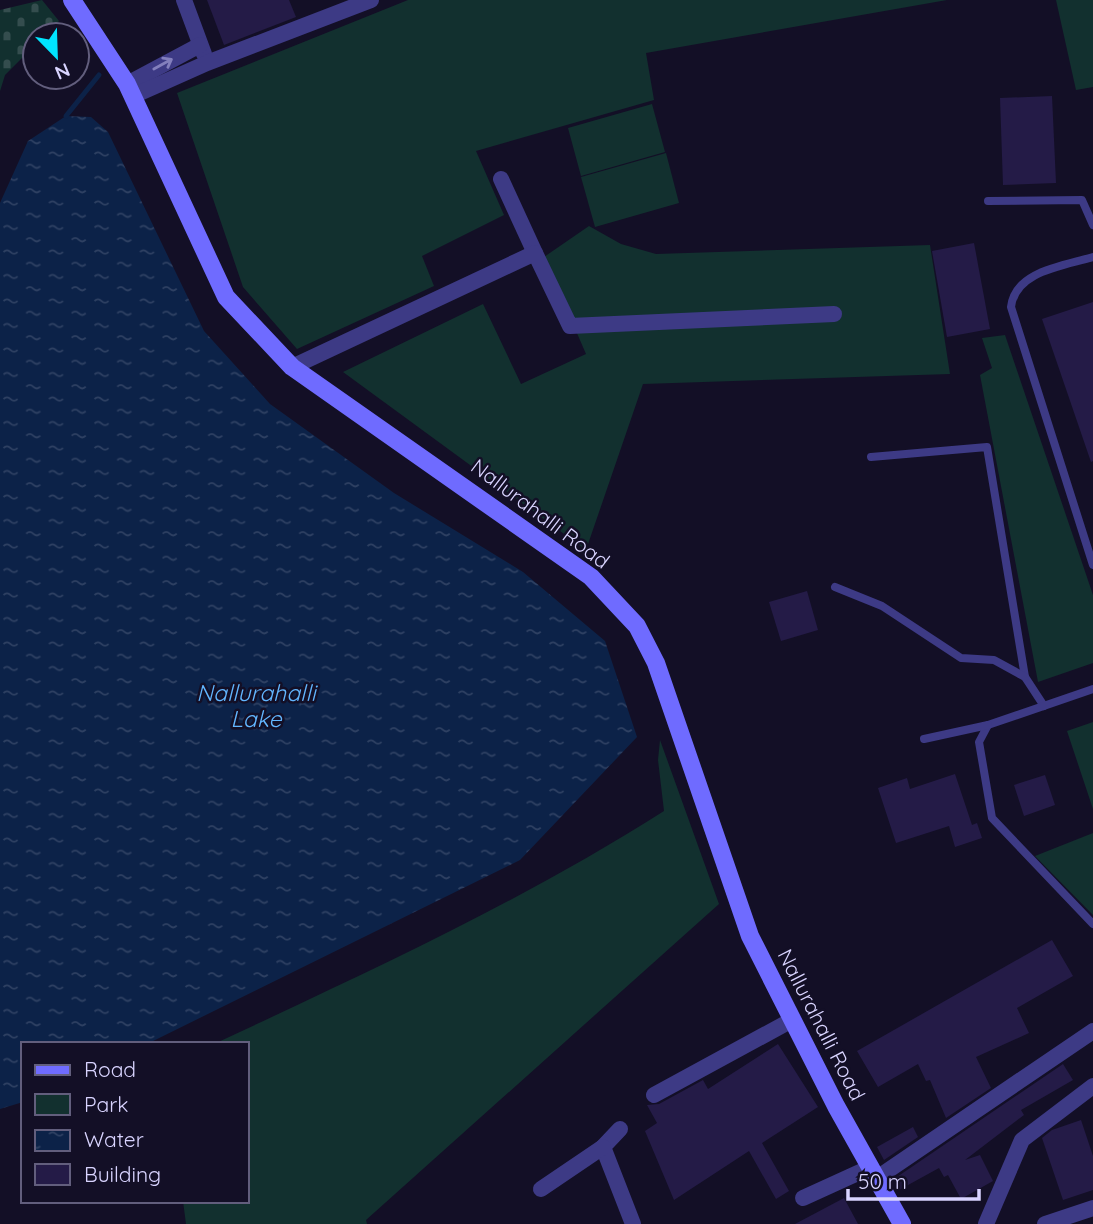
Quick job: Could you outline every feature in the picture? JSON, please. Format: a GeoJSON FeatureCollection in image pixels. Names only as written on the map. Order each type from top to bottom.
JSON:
{"type":"FeatureCollection","features":[{"type":"Feature","properties":{"kind":"street"},"geometry":{"type":"LineString","coordinates":[[184,0],[207,63]]}},
{"type":"Feature","properties":{"kind":"street"},"geometry":{"type":"LineString","coordinates":[[130,90],[371,0]]}},
{"type":"Feature","properties":{"kind":"street","name":"Nallurahalli Road"},"geometry":{"type":"LineString","coordinates":[[77,3],[130,90],[226,297],[292,367],[591,577],[637,626],[656,663],[750,936],[902,1224]]}},
{"type":"Feature","properties":{"kind":"street"},"geometry":{"type":"LineString","coordinates":[[130,90],[200,45]]}},
{"type":"Feature","properties":{"kind":"street"},"geometry":{"type":"LineString","coordinates":[[501,179],[570,326],[834,314]]}},
{"type":"Feature","properties":{"kind":"street"},"geometry":{"type":"LineString","coordinates":[[292,367],[535,253]]}},
{"type":"Feature","properties":{"kind":"street"},"geometry":{"type":"LineString","coordinates":[[654,1095],[792,1020]]}},
{"type":"Feature","properties":{"kind":"street"},"geometry":{"type":"LineString","coordinates":[[803,1198],[874,1172],[1093,1031]]}},
{"type":"Feature","properties":{"kind":"street"},"geometry":{"type":"LineString","coordinates":[[986,1224],[1022,1140],[1093,1086]]}},
{"type":"Feature","properties":{"kind":"street"},"geometry":{"type":"LineString","coordinates":[[541,1189],[603,1147],[620,1129]]}},
{"type":"Feature","properties":{"kind":"street"},"geometry":{"type":"LineString","coordinates":[[603,1147],[633,1224]]}},
{"type":"Feature","properties":{"kind":"street"},"geometry":{"type":"LineString","coordinates":[[1045,1224],[1093,1208]]}},
{"type":"Feature","properties":{"kind":"lane"},"geometry":{"type":"LineString","coordinates":[[988,201],[1082,200],[1093,225]]}},
{"type":"Feature","properties":{"kind":"lane"},"geometry":{"type":"LineString","coordinates":[[1093,257],[1020,282],[1012,293],[1011,307],[1093,565]]}},
{"type":"Feature","properties":{"kind":"lane"},"geometry":{"type":"LineString","coordinates":[[871,457],[987,447],[1025,677],[1044,706]]}},
{"type":"Feature","properties":{"kind":"lane"},"geometry":{"type":"LineString","coordinates":[[835,587],[882,606],[961,658],[994,660],[1025,677]]}},
{"type":"Feature","properties":{"kind":"lane"},"geometry":{"type":"LineString","coordinates":[[924,739],[988,726],[1093,689]]}},
{"type":"Feature","properties":{"kind":"lane"},"geometry":{"type":"LineString","coordinates":[[988,726],[979,742],[992,818],[1093,924]]}},
{"type":"Feature","properties":{"kind":"green space"},"geometry":{"type":"Polygon","coordinates":[[[42,0],[59,21],[21,21],[21,59],[5,75],[0,91],[0,10],[42,0]]]}},
{"type":"Feature","properties":{"kind":"green space"},"geometry":{"type":"Polygon","coordinates":[[[408,0],[947,0],[646,53],[654,100],[476,151],[504,215],[422,256],[434,286],[297,349],[243,287],[177,93],[408,0]]]}},
{"type":"Feature","properties":{"kind":"green space"},"geometry":{"type":"Polygon","coordinates":[[[1056,0],[1093,0],[1093,87],[1076,90],[1056,0]]]}},
{"type":"Feature","properties":{"kind":"green space"},"geometry":{"type":"Polygon","coordinates":[[[652,104],[665,152],[581,176],[568,128],[652,104]]]}},
{"type":"Feature","properties":{"kind":"green space"},"geometry":{"type":"Polygon","coordinates":[[[666,153],[679,203],[595,227],[581,177],[666,153]]]}},
{"type":"Feature","properties":{"kind":"green space"},"geometry":{"type":"Polygon","coordinates":[[[589,226],[621,244],[656,254],[930,245],[950,374],[643,384],[586,550],[343,372],[483,304],[521,384],[586,354],[544,257],[589,226]]]}},
{"type":"Feature","properties":{"kind":"green space"},"geometry":{"type":"Polygon","coordinates":[[[1005,335],[1093,595],[1093,663],[1038,682],[980,375],[992,368],[982,338],[1005,335]]]}},
{"type":"Feature","properties":{"kind":"green space"},"geometry":{"type":"Polygon","coordinates":[[[1093,722],[1093,809],[1067,731],[1093,722]]]}},
{"type":"Feature","properties":{"kind":"green space"},"geometry":{"type":"Polygon","coordinates":[[[660,740],[719,904],[366,1220],[367,1224],[186,1224],[183,1203],[248,1203],[248,1042],[218,1042],[499,906],[664,811],[658,760],[660,740]]]}},
{"type":"Feature","properties":{"kind":"green space"},"geometry":{"type":"Polygon","coordinates":[[[1093,833],[1093,915],[1035,856],[1093,833]]]}},
{"type":"Feature","properties":{"kind":"water","name":"Nallurahalli Lake"},"geometry":{"type":"Polygon","coordinates":[[[66,116],[91,117],[108,132],[204,331],[270,404],[394,493],[523,572],[605,641],[637,737],[520,860],[151,1042],[21,1042],[21,1103],[0,1109],[0,203],[28,141],[66,116]]]}},
{"type":"Feature","properties":{"kind":"building"},"geometry":{"type":"Polygon","coordinates":[[[207,0],[289,0],[296,17],[224,45],[207,0]]]}},
{"type":"Feature","properties":{"kind":"building"},"geometry":{"type":"Polygon","coordinates":[[[1052,96],[1056,183],[1003,185],[1000,98],[1052,96]]]}},
{"type":"Feature","properties":{"kind":"building"},"geometry":{"type":"Polygon","coordinates":[[[974,243],[990,329],[947,337],[932,251],[974,243]]]}},
{"type":"Feature","properties":{"kind":"building"},"geometry":{"type":"Polygon","coordinates":[[[1093,302],[1093,461],[1091,462],[1042,319],[1093,302]]]}},
{"type":"Feature","properties":{"kind":"building"},"geometry":{"type":"Polygon","coordinates":[[[807,591],[818,630],[781,641],[769,602],[807,591]]]}},
{"type":"Feature","properties":{"kind":"building"},"geometry":{"type":"Polygon","coordinates":[[[955,774],[972,825],[977,823],[982,838],[955,847],[949,826],[896,843],[878,788],[907,778],[910,789],[955,774]]]}},
{"type":"Feature","properties":{"kind":"building"},"geometry":{"type":"Polygon","coordinates":[[[1045,775],[1055,805],[1024,816],[1014,785],[1045,775]]]}},
{"type":"Feature","properties":{"kind":"building"},"geometry":{"type":"Polygon","coordinates":[[[1052,940],[1073,976],[1017,1008],[1029,1033],[976,1057],[991,1088],[946,1118],[930,1080],[926,1081],[918,1064],[878,1087],[857,1051],[1052,940]]]}},
{"type":"Feature","properties":{"kind":"building"},"geometry":{"type":"Polygon","coordinates":[[[778,1044],[818,1107],[762,1143],[789,1191],[776,1199],[749,1151],[674,1200],[645,1131],[657,1123],[647,1105],[659,1104],[703,1080],[708,1089],[778,1044]]]}},
{"type":"Feature","properties":{"kind":"building"},"geometry":{"type":"Polygon","coordinates":[[[1063,1064],[1073,1080],[1021,1110],[1024,1115],[965,1160],[980,1155],[993,1181],[961,1199],[948,1175],[944,1177],[939,1168],[899,1190],[894,1179],[1063,1064]]]}},
{"type":"Feature","properties":{"kind":"building"},"geometry":{"type":"Polygon","coordinates":[[[1081,1120],[1093,1156],[1093,1190],[1063,1200],[1042,1138],[1052,1130],[1081,1120]]]}},
{"type":"Feature","properties":{"kind":"building"},"geometry":{"type":"Polygon","coordinates":[[[913,1127],[918,1137],[884,1160],[877,1147],[913,1127]]]}},
{"type":"Feature","properties":{"kind":"building"},"geometry":{"type":"Polygon","coordinates":[[[844,1198],[858,1224],[795,1224],[844,1198]]]}},
{"type":"Feature","properties":{"kind":"waterway"},"geometry":{"type":"LineString","coordinates":[[66,116],[99,75]]}}]}
